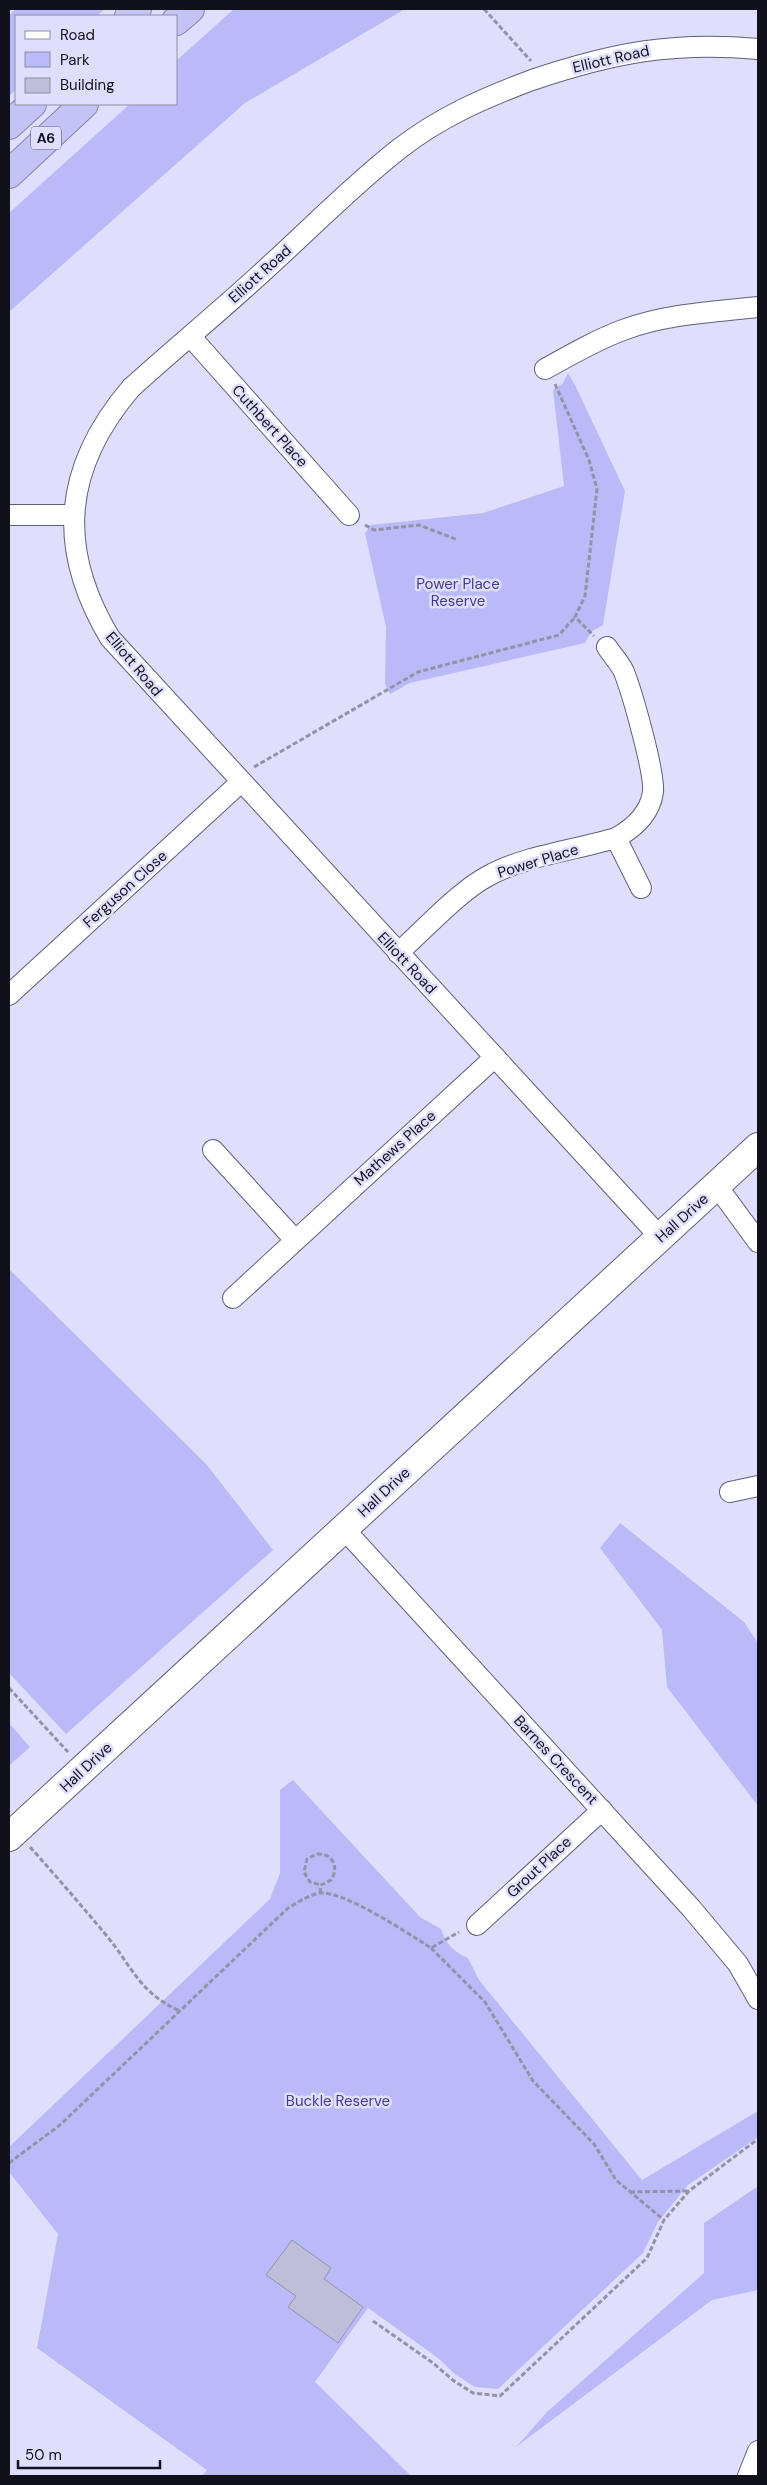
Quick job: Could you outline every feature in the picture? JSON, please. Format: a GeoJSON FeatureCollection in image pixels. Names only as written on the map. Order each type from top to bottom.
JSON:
{"type":"FeatureCollection","features":[{"type":"Feature","properties":{"kind":"highway"},"geometry":{"type":"LineString","coordinates":[[178,19],[190,9]]}},
{"type":"Feature","properties":{"kind":"highway","name":"A6"},"geometry":{"type":"LineString","coordinates":[[9,124],[31,105]]}},
{"type":"Feature","properties":{"kind":"highway","name":"A6"},"geometry":{"type":"LineString","coordinates":[[9,174],[83,105]]}},
{"type":"Feature","properties":{"kind":"street","name":"Elliott Road"},"geometry":{"type":"LineString","coordinates":[[660,1237],[110,638],[95,613],[84,585],[76,557],[74,515],[80,478],[88,454],[110,415],[131,388],[398,149],[436,123],[482,98],[605,57],[659,48],[712,46],[758,50]]}},
{"type":"Feature","properties":{"kind":"street"},"geometry":{"type":"LineString","coordinates":[[545,369],[599,339],[624,329],[680,316],[758,307]]}},
{"type":"Feature","properties":{"kind":"street","name":"Cuthbert Place"},"geometry":{"type":"LineString","coordinates":[[191,336],[349,515]]}},
{"type":"Feature","properties":{"kind":"street"},"geometry":{"type":"LineString","coordinates":[[9,515],[74,515]]}},
{"type":"Feature","properties":{"kind":"street","name":"Power Place"},"geometry":{"type":"LineString","coordinates":[[398,953],[470,888],[487,876],[509,866],[616,838],[631,830],[643,817],[653,792],[652,778],[624,672],[607,647]]}},
{"type":"Feature","properties":{"kind":"street","name":"Ferguson Close"},"geometry":{"type":"LineString","coordinates":[[9,995],[239,780]]}},
{"type":"Feature","properties":{"kind":"street"},"geometry":{"type":"LineString","coordinates":[[616,838],[641,888]]}},
{"type":"Feature","properties":{"kind":"street","name":"Mathews Place"},"geometry":{"type":"LineString","coordinates":[[233,1298],[495,1057]]}},
{"type":"Feature","properties":{"kind":"street","name":"Hall Drive"},"geometry":{"type":"LineString","coordinates":[[12,1834],[758,1147]]}},
{"type":"Feature","properties":{"kind":"street"},"geometry":{"type":"LineString","coordinates":[[213,1150],[295,1240]]}},
{"type":"Feature","properties":{"kind":"street"},"geometry":{"type":"LineString","coordinates":[[716,1186],[758,1242]]}},
{"type":"Feature","properties":{"kind":"street"},"geometry":{"type":"LineString","coordinates":[[730,1492],[758,1486]]}},
{"type":"Feature","properties":{"kind":"street","name":"Barnes Crescent"},"geometry":{"type":"LineString","coordinates":[[344,1529],[691,1908],[732,1957],[758,1999]]}},
{"type":"Feature","properties":{"kind":"street","name":"Grout Place"},"geometry":{"type":"LineString","coordinates":[[477,1925],[602,1810]]}},
{"type":"Feature","properties":{"kind":"street"},"geometry":{"type":"LineString","coordinates":[[748,2476],[758,2451]]}},
{"type":"Feature","properties":{"kind":"path"},"geometry":{"type":"LineString","coordinates":[[484,9],[544,76]]}},
{"type":"Feature","properties":{"kind":"path"},"geometry":{"type":"LineString","coordinates":[[239,780],[332,720],[418,672],[559,636],[575,618],[585,596],[597,490],[589,460],[559,390]]}},
{"type":"Feature","properties":{"kind":"path"},"geometry":{"type":"LineString","coordinates":[[349,515],[374,530],[419,525],[458,540]]}},
{"type":"Feature","properties":{"kind":"path"},"geometry":{"type":"LineString","coordinates":[[575,618],[607,647]]}},
{"type":"Feature","properties":{"kind":"path"},"geometry":{"type":"LineString","coordinates":[[9,1688],[83,1769]]}},
{"type":"Feature","properties":{"kind":"path"},"geometry":{"type":"LineString","coordinates":[[12,1834],[108,1937],[131,1972],[154,1996],[180,2011]]}},
{"type":"Feature","properties":{"kind":"path"},"geometry":{"type":"LineString","coordinates":[[316,1854],[329,1856],[335,1866],[331,1880],[321,1885],[310,1882],[304,1872],[307,1859],[316,1854]]}},
{"type":"Feature","properties":{"kind":"path"},"geometry":{"type":"LineString","coordinates":[[320,1893],[321,1885]]}},
{"type":"Feature","properties":{"kind":"path"},"geometry":{"type":"LineString","coordinates":[[9,2163],[60,2125],[288,1908],[320,1893],[337,1897],[362,1908],[431,1948],[485,2002],[533,2081],[594,2144],[616,2180],[664,2220]]}},
{"type":"Feature","properties":{"kind":"path"},"geometry":{"type":"LineString","coordinates":[[431,1948],[454,1934],[477,1925]]}},
{"type":"Feature","properties":{"kind":"path"},"geometry":{"type":"LineString","coordinates":[[373,2321],[434,2363],[454,2381],[473,2393],[500,2396],[647,2258],[664,2220],[689,2191],[758,2139]]}},
{"type":"Feature","properties":{"kind":"path"},"geometry":{"type":"LineString","coordinates":[[630,2192],[689,2191]]}},
{"type":"Feature","properties":{"kind":"green space"},"geometry":{"type":"Polygon","coordinates":[[[16,9],[105,9],[98,15],[15,15],[15,91],[9,96],[9,15],[16,9]]]}},
{"type":"Feature","properties":{"kind":"green space"},"geometry":{"type":"Polygon","coordinates":[[[234,9],[405,9],[245,103],[9,312],[9,213],[129,105],[178,105],[178,59],[234,9]]]}},
{"type":"Feature","properties":{"kind":"green space","name":"Power Place Reserve"},"geometry":{"type":"Polygon","coordinates":[[[568,373],[625,491],[603,625],[591,632],[585,643],[410,683],[390,694],[385,684],[386,627],[365,533],[371,525],[483,513],[564,486],[553,390],[563,383],[568,373]]]}},
{"type":"Feature","properties":{"kind":"green space"},"geometry":{"type":"Polygon","coordinates":[[[9,1269],[207,1465],[273,1550],[66,1734],[9,1673],[9,1269]]]}},
{"type":"Feature","properties":{"kind":"green space"},"geometry":{"type":"Polygon","coordinates":[[[620,1523],[744,1622],[758,1643],[758,1806],[667,1687],[662,1630],[600,1548],[620,1523]]]}},
{"type":"Feature","properties":{"kind":"green space"},"geometry":{"type":"Polygon","coordinates":[[[9,1723],[30,1747],[9,1766],[9,1723]]]}},
{"type":"Feature","properties":{"kind":"green space","name":"Buckle Reserve"},"geometry":{"type":"Polygon","coordinates":[[[293,1780],[420,1917],[441,1929],[451,1947],[468,1958],[479,1980],[642,2180],[758,2111],[758,2137],[688,2185],[658,2222],[643,2253],[498,2389],[475,2387],[456,2375],[438,2358],[368,2308],[315,2382],[411,2476],[202,2476],[207,2470],[37,2348],[58,2234],[9,2172],[9,2147],[270,1899],[280,1873],[280,1790],[293,1780]]]}},
{"type":"Feature","properties":{"kind":"green space"},"geometry":{"type":"Polygon","coordinates":[[[758,2186],[758,2290],[712,2300],[516,2447],[547,2412],[704,2273],[704,2223],[758,2186]]]}},
{"type":"Feature","properties":{"kind":"building"},"geometry":{"type":"Polygon","coordinates":[[[292,2240],[331,2268],[324,2279],[363,2307],[338,2343],[288,2307],[296,2296],[266,2275],[292,2240]]]}}]}
